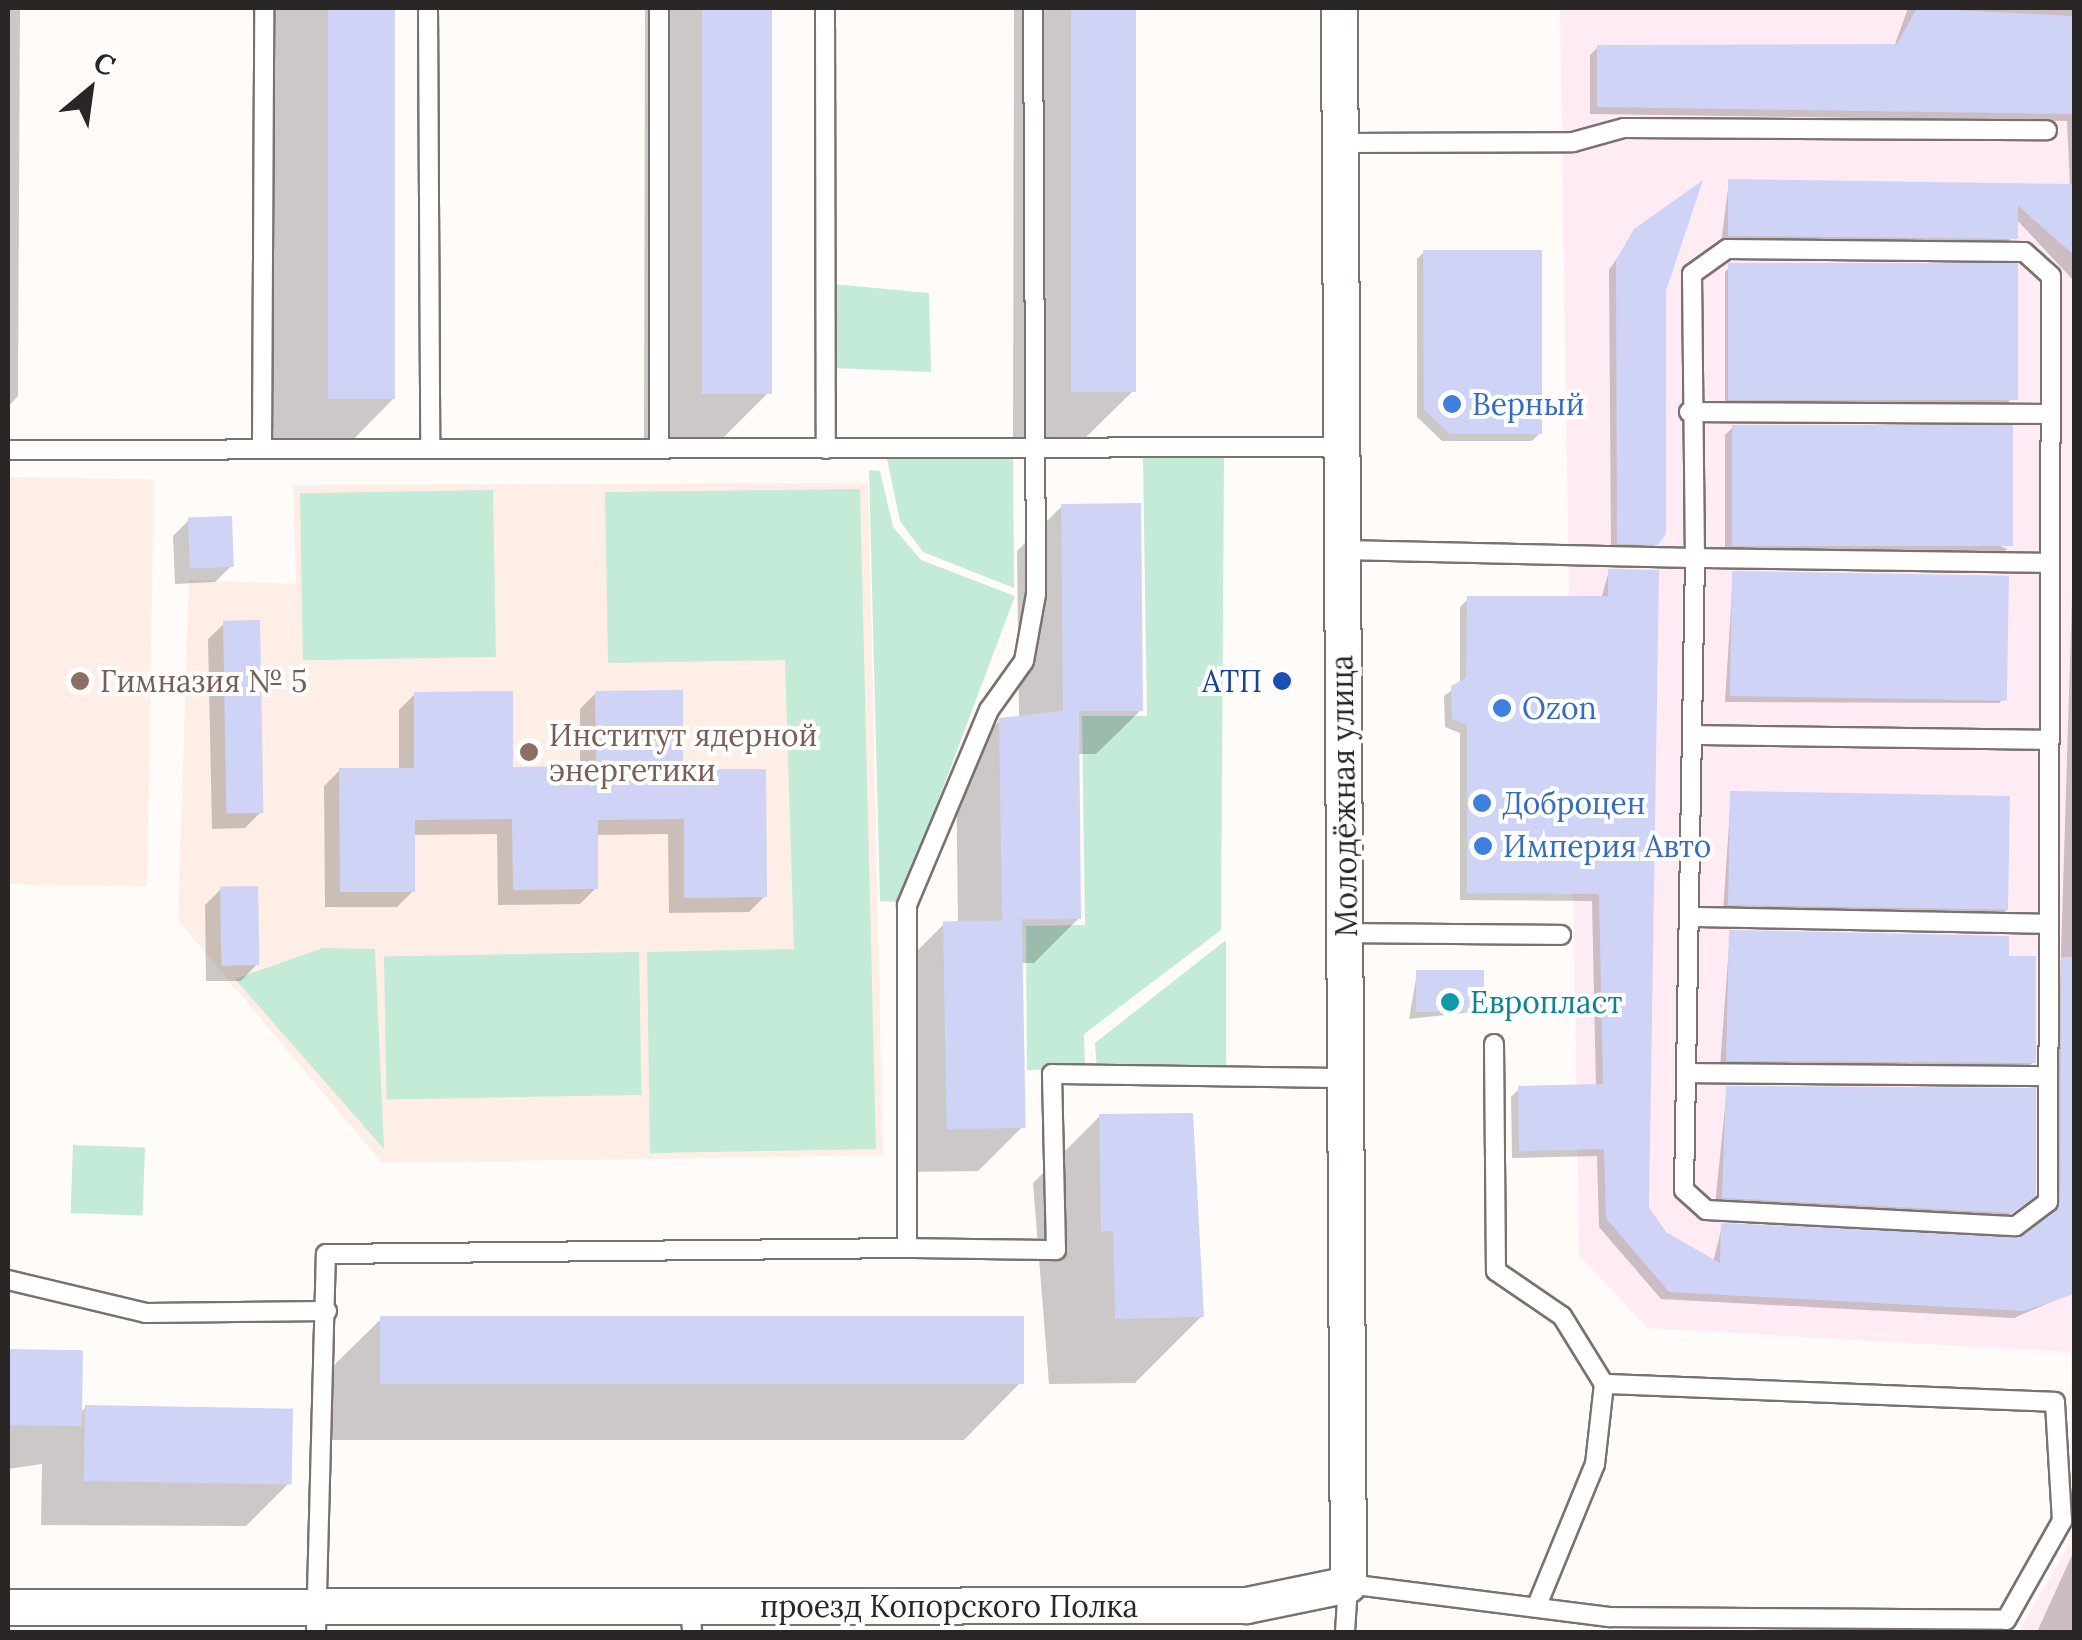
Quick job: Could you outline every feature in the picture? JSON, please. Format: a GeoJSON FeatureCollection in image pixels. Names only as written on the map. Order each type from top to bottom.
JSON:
{"type":"FeatureCollection","features":[{"type":"Feature","properties":{"kind":"street","name":"Молодёжная улица"},"geometry":{"type":"LineString","coordinates":[[1339,8],[1348,1584]]}},
{"type":"Feature","properties":{"kind":"street","name":"проезд Копорского Полка"},"geometry":{"type":"LineString","coordinates":[[8,1608],[316,1621],[691,1620],[1246,1605],[1348,1584]]}},
{"type":"Feature","properties":{"kind":"lane"},"geometry":{"type":"LineString","coordinates":[[262,448],[264,8]]}},
{"type":"Feature","properties":{"kind":"lane"},"geometry":{"type":"LineString","coordinates":[[428,8],[430,444]]}},
{"type":"Feature","properties":{"kind":"lane"},"geometry":{"type":"LineString","coordinates":[[659,8],[659,448]]}},
{"type":"Feature","properties":{"kind":"lane"},"geometry":{"type":"LineString","coordinates":[[824,8],[826,450]]}},
{"type":"Feature","properties":{"kind":"lane"},"geometry":{"type":"LineString","coordinates":[[907,1248],[907,904],[989,710],[1024,662],[1036,594],[1032,450],[1034,8]]}},
{"type":"Feature","properties":{"kind":"lane"},"geometry":{"type":"LineString","coordinates":[[1340,142],[1572,142],[1624,128],[2047,130]]}},
{"type":"Feature","properties":{"kind":"lane"},"geometry":{"type":"LineString","coordinates":[[1727,249],[2024,252],[2051,276],[2044,414],[2048,1202],[2016,1226],[1706,1210],[1684,1190],[1693,917],[1696,558],[1689,412],[1692,274],[1727,249]]}},
{"type":"Feature","properties":{"kind":"lane"},"geometry":{"type":"LineString","coordinates":[[1689,412],[2044,414]]}},
{"type":"Feature","properties":{"kind":"lane"},"geometry":{"type":"LineString","coordinates":[[8,450],[430,444],[826,450],[1341,448]]}},
{"type":"Feature","properties":{"kind":"lane"},"geometry":{"type":"LineString","coordinates":[[1342,550],[2046,562]]}},
{"type":"Feature","properties":{"kind":"lane"},"geometry":{"type":"LineString","coordinates":[[1692,736],[2048,740]]}},
{"type":"Feature","properties":{"kind":"lane"},"geometry":{"type":"LineString","coordinates":[[1693,917],[2046,924]]}},
{"type":"Feature","properties":{"kind":"lane"},"geometry":{"type":"LineString","coordinates":[[1346,933],[1561,934]]}},
{"type":"Feature","properties":{"kind":"lane"},"geometry":{"type":"LineString","coordinates":[[1494,1044],[1496,1271],[1562,1316],[1604,1384],[1595,1464],[1538,1602]]}},
{"type":"Feature","properties":{"kind":"lane"},"geometry":{"type":"LineString","coordinates":[[1687,1073],[2047,1076]]}},
{"type":"Feature","properties":{"kind":"lane"},"geometry":{"type":"LineString","coordinates":[[316,1621],[326,1254],[1056,1250],[1052,1074],[1348,1078]]}},
{"type":"Feature","properties":{"kind":"lane"},"geometry":{"type":"LineString","coordinates":[[8,1280],[146,1313],[327,1311]]}},
{"type":"Feature","properties":{"kind":"lane"},"geometry":{"type":"LineString","coordinates":[[1344,1632],[1348,1584],[1538,1602],[1611,1617],[1753,1628],[2006,1620],[2062,1521],[2055,1402],[1604,1384]]}},
{"type":"Feature","properties":{"kind":"shaded area"},"geometry":{"type":"Polygon","coordinates":[[[1560,8],[2074,8],[2074,1632],[2018,1632],[2070,1543],[2071,1352],[1648,1328],[1579,1255],[1560,8]]]}},
{"type":"Feature","properties":{"kind":"shaded area","name":"Гимназия № 5"},"geometry":{"type":"Polygon","coordinates":[[[8,477],[154,480],[147,886],[8,884],[8,477]]]}},
{"type":"Feature","properties":{"kind":"shaded area","name":"Институт ядерной энергетики"},"geometry":{"type":"Polygon","coordinates":[[[868,483],[883,1155],[382,1163],[178,920],[189,580],[296,584],[293,485],[868,483]]]}},
{"type":"Feature","properties":{"kind":"green space"},"geometry":{"type":"Polygon","coordinates":[[[832,284],[929,293],[931,372],[833,368],[832,284]]]}},
{"type":"Feature","properties":{"kind":"green space"},"geometry":{"type":"Polygon","coordinates":[[[886,454],[1013,454],[1014,588],[923,552],[900,521],[886,454]]]}},
{"type":"Feature","properties":{"kind":"green space"},"geometry":{"type":"Polygon","coordinates":[[[1143,457],[1224,457],[1221,930],[1084,1034],[1085,1069],[1027,1070],[1026,926],[1085,925],[1082,716],[1147,716],[1143,457]]]}},
{"type":"Feature","properties":{"kind":"green space"},"geometry":{"type":"Polygon","coordinates":[[[869,470],[880,471],[893,527],[921,560],[1015,596],[900,902],[880,901],[869,470]]]}},
{"type":"Feature","properties":{"kind":"green space"},"geometry":{"type":"Polygon","coordinates":[[[860,489],[876,1149],[650,1153],[647,952],[794,949],[785,660],[608,663],[605,492],[860,489]]]}},
{"type":"Feature","properties":{"kind":"green space"},"geometry":{"type":"Polygon","coordinates":[[[493,490],[496,657],[303,660],[300,493],[493,490]]]}},
{"type":"Feature","properties":{"kind":"green space"},"geometry":{"type":"Polygon","coordinates":[[[1226,940],[1226,1070],[1097,1071],[1095,1043],[1226,940]]]}},
{"type":"Feature","properties":{"kind":"green space"},"geometry":{"type":"Polygon","coordinates":[[[323,948],[375,949],[384,1149],[235,979],[323,948]]]}},
{"type":"Feature","properties":{"kind":"green space"},"geometry":{"type":"Polygon","coordinates":[[[639,952],[641,1095],[387,1099],[384,956],[639,952]]]}},
{"type":"Feature","properties":{"kind":"green space"},"geometry":{"type":"Polygon","coordinates":[[[73,1145],[145,1148],[143,1215],[71,1213],[73,1145]]]}},
{"type":"Feature","properties":{"kind":"building"},"geometry":{"type":"Polygon","coordinates":[[[328,8],[395,8],[395,399],[328,399],[328,8]]]}},
{"type":"Feature","properties":{"kind":"building"},"geometry":{"type":"Polygon","coordinates":[[[702,8],[772,8],[772,394],[702,394],[702,8]]]}},
{"type":"Feature","properties":{"kind":"building"},"geometry":{"type":"Polygon","coordinates":[[[1071,8],[1136,8],[1136,392],[1071,392],[1071,8]]]}},
{"type":"Feature","properties":{"kind":"building"},"geometry":{"type":"Polygon","coordinates":[[[1917,8],[2074,16],[2074,114],[1597,107],[1597,45],[1897,44],[1917,8]]]}},
{"type":"Feature","properties":{"kind":"building"},"geometry":{"type":"Polygon","coordinates":[[[1728,179],[2074,184],[2074,255],[2018,206],[2018,239],[1728,236],[1728,179]]]}},
{"type":"Feature","properties":{"kind":"building"},"geometry":{"type":"Polygon","coordinates":[[[1703,180],[1666,291],[1666,534],[1658,545],[1617,544],[1616,260],[1634,229],[1703,180]]]}},
{"type":"Feature","properties":{"kind":"building"},"geometry":{"type":"Polygon","coordinates":[[[1423,250],[1542,250],[1542,434],[1450,434],[1424,410],[1423,250]]]}},
{"type":"Feature","properties":{"kind":"building"},"geometry":{"type":"Polygon","coordinates":[[[1728,263],[2018,263],[2018,400],[1728,400],[1728,263]]]}},
{"type":"Feature","properties":{"kind":"building"},"geometry":{"type":"Polygon","coordinates":[[[1732,425],[2013,425],[2013,546],[1732,546],[1732,425]]]}},
{"type":"Feature","properties":{"kind":"building"},"geometry":{"type":"Polygon","coordinates":[[[1141,503],[1143,711],[1079,711],[1081,919],[1002,920],[999,718],[1063,711],[1061,504],[1141,503]]]}},
{"type":"Feature","properties":{"kind":"building"},"geometry":{"type":"Polygon","coordinates":[[[232,516],[234,567],[190,569],[188,518],[232,516]]]}},
{"type":"Feature","properties":{"kind":"building"},"geometry":{"type":"Polygon","coordinates":[[[1608,569],[1659,570],[1649,1207],[1666,1232],[1720,1263],[1721,1223],[2024,1236],[2060,1203],[2061,957],[2074,957],[2074,1294],[2024,1311],[1669,1292],[1606,1218],[1604,1149],[1519,1151],[1518,1086],[1603,1084],[1599,894],[1467,893],[1467,725],[1452,719],[1451,686],[1466,678],[1467,596],[1608,596],[1608,569]]]}},
{"type":"Feature","properties":{"kind":"building"},"geometry":{"type":"Polygon","coordinates":[[[1732,571],[2009,576],[2007,701],[1730,696],[1732,571]]]}},
{"type":"Feature","properties":{"kind":"building"},"geometry":{"type":"Polygon","coordinates":[[[260,620],[263,813],[226,814],[223,621],[260,620]]]}},
{"type":"Feature","properties":{"kind":"building"},"geometry":{"type":"Polygon","coordinates":[[[683,690],[683,769],[766,769],[767,897],[684,898],[684,819],[598,820],[598,889],[513,890],[512,819],[415,820],[415,892],[340,892],[339,768],[414,768],[414,692],[513,691],[513,767],[596,766],[595,691],[683,690]]]}},
{"type":"Feature","properties":{"kind":"building"},"geometry":{"type":"Polygon","coordinates":[[[1730,791],[2010,796],[2008,910],[1728,905],[1730,791]]]}},
{"type":"Feature","properties":{"kind":"building"},"geometry":{"type":"Polygon","coordinates":[[[258,886],[259,965],[221,966],[220,887],[258,886]]]}},
{"type":"Feature","properties":{"kind":"building"},"geometry":{"type":"Polygon","coordinates":[[[1022,920],[1026,1128],[947,1129],[943,921],[1022,920]]]}},
{"type":"Feature","properties":{"kind":"building"},"geometry":{"type":"Polygon","coordinates":[[[1729,930],[2009,936],[2009,956],[2036,956],[2036,1063],[1726,1061],[1729,930]]]}},
{"type":"Feature","properties":{"kind":"building","name":"Европласт"},"geometry":{"type":"Polygon","coordinates":[[[1416,970],[1484,970],[1484,1012],[1416,1012],[1416,970]]]}},
{"type":"Feature","properties":{"kind":"building"},"geometry":{"type":"Polygon","coordinates":[[[1726,1086],[2036,1088],[2036,1196],[2012,1213],[1722,1198],[1726,1086]]]}},
{"type":"Feature","properties":{"kind":"building"},"geometry":{"type":"Polygon","coordinates":[[[1193,1113],[1204,1317],[1115,1319],[1113,1231],[1101,1232],[1099,1114],[1193,1113]]]}},
{"type":"Feature","properties":{"kind":"building"},"geometry":{"type":"Polygon","coordinates":[[[380,1316],[1024,1316],[1024,1384],[380,1384],[380,1316]]]}},
{"type":"Feature","properties":{"kind":"building"},"geometry":{"type":"Polygon","coordinates":[[[8,1349],[83,1350],[82,1426],[8,1425],[8,1349]]]}},
{"type":"Feature","properties":{"kind":"building"},"geometry":{"type":"Polygon","coordinates":[[[85,1405],[293,1409],[292,1485],[84,1481],[85,1405]]]}},
{"type":"Feature","properties":{"kind":"place","name":"Верный"},"geometry":{"type":"Point","coordinates":[1452,404]}},
{"type":"Feature","properties":{"kind":"place","name":"Гимназия № 5"},"geometry":{"type":"Point","coordinates":[80,681]}},
{"type":"Feature","properties":{"kind":"place","name":"АТП"},"geometry":{"type":"Point","coordinates":[1282,681]}},
{"type":"Feature","properties":{"kind":"place","name":"Ozon"},"geometry":{"type":"Point","coordinates":[1502,708]}},
{"type":"Feature","properties":{"kind":"place","name":"Институт ядерной энергетики"},"geometry":{"type":"Point","coordinates":[529,752]}},
{"type":"Feature","properties":{"kind":"place","name":"Доброцен"},"geometry":{"type":"Point","coordinates":[1482,803]}},
{"type":"Feature","properties":{"kind":"place","name":"Империя Авто"},"geometry":{"type":"Point","coordinates":[1483,846]}},
{"type":"Feature","properties":{"kind":"place","name":"Европласт"},"geometry":{"type":"Point","coordinates":[1450,1002]}}]}
